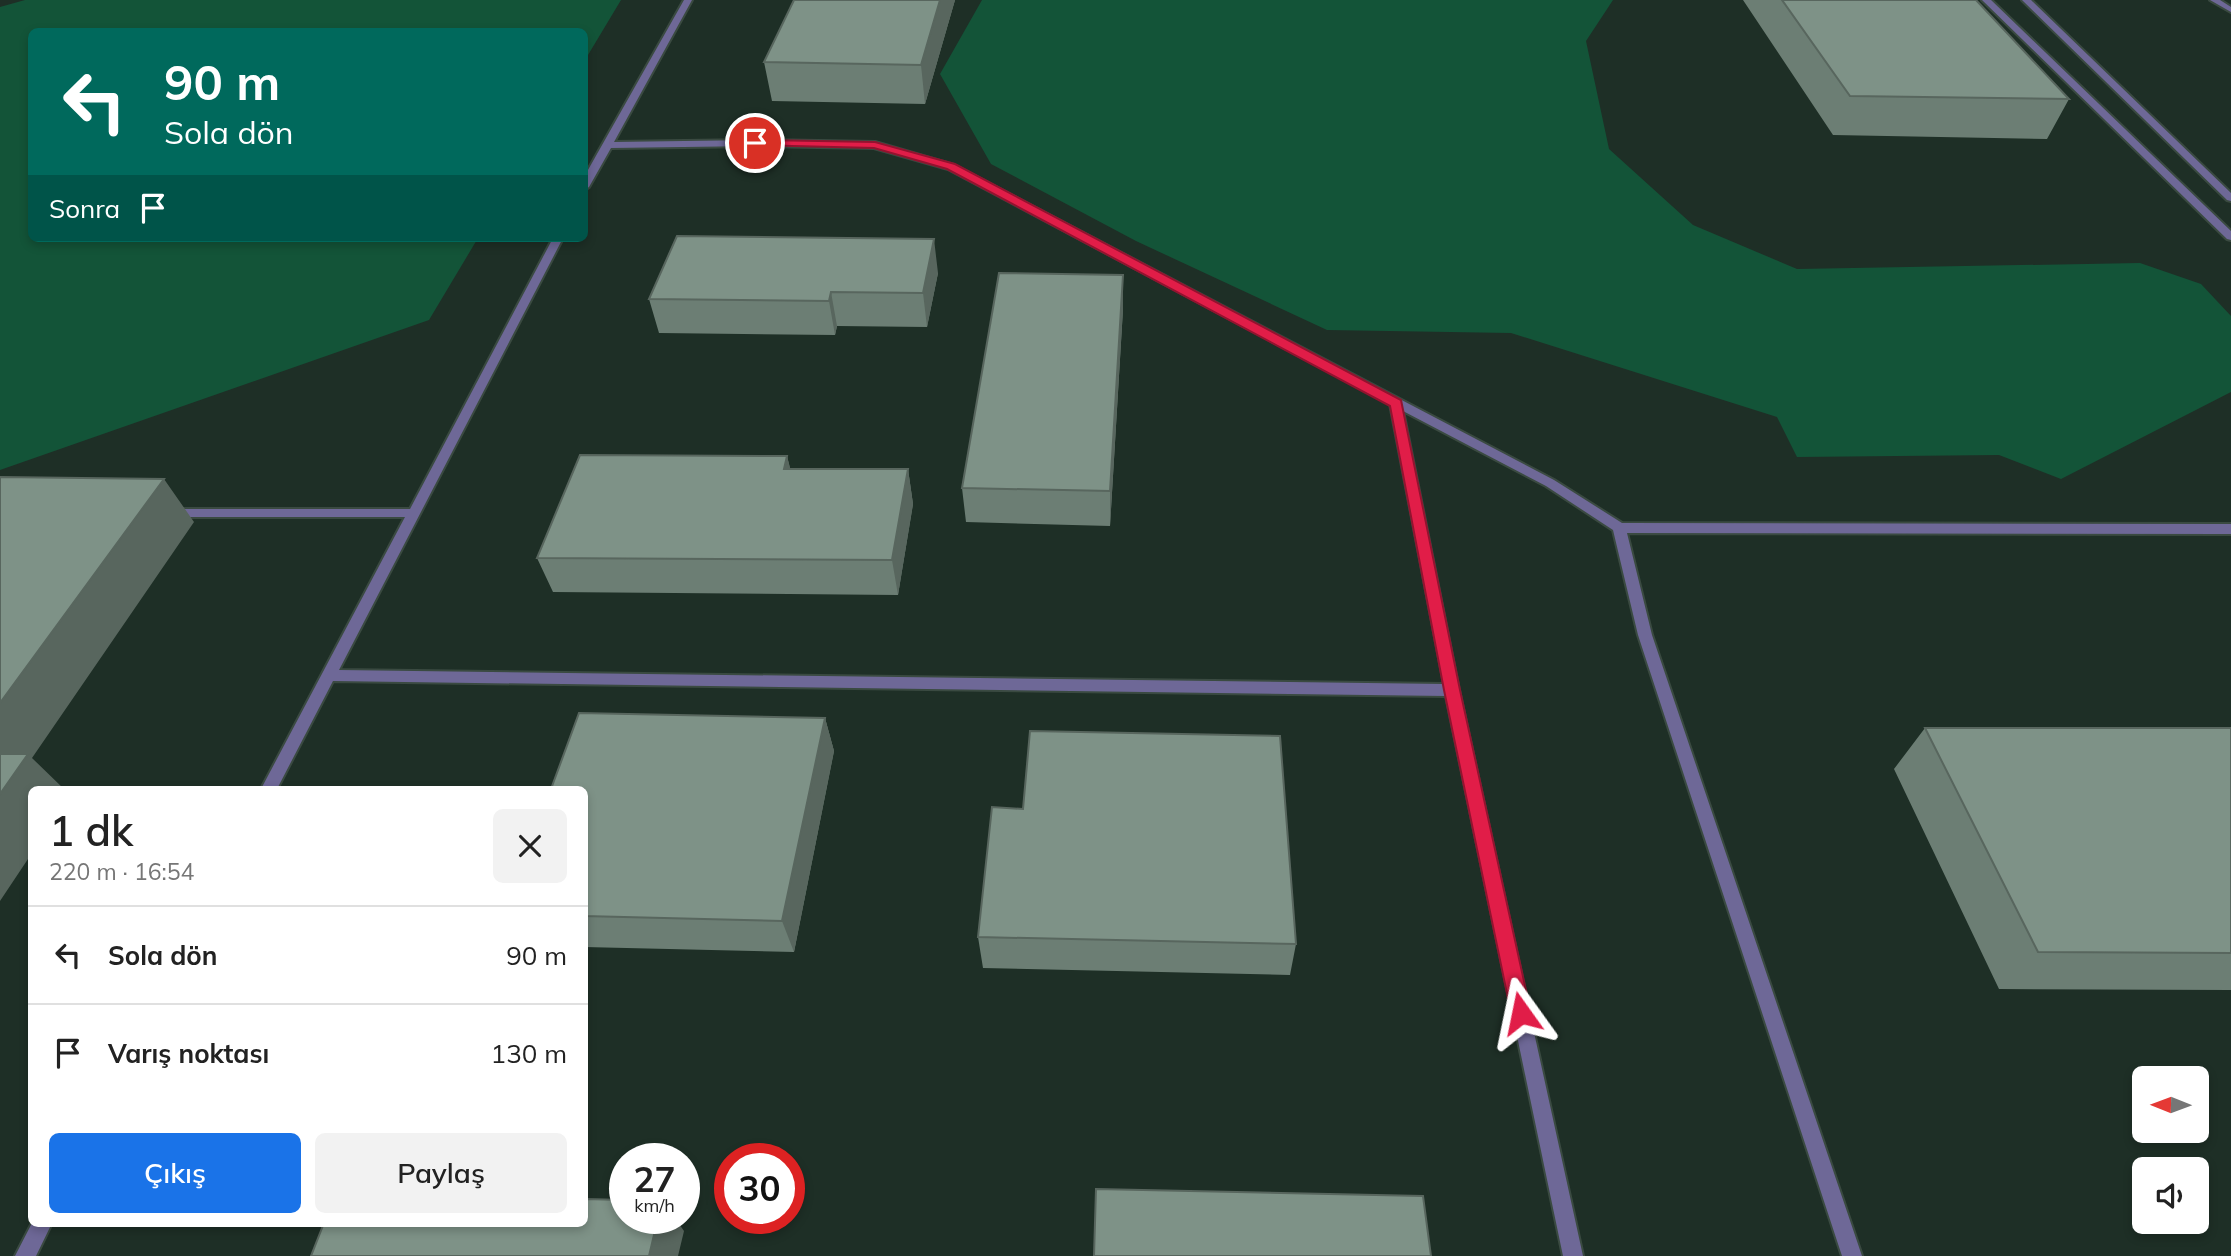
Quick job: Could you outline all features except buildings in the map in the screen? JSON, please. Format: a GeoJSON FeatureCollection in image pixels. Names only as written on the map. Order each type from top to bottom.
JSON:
{"type":"FeatureCollection","features":[{"type":"Feature","properties":{"kind":"street"},"geometry":{"type":"LineString","coordinates":[[588,180],[688,0]]}},
{"type":"Feature","properties":{"kind":"street"},"geometry":{"type":"LineString","coordinates":[[1986,0],[2231,237]]}},
{"type":"Feature","properties":{"kind":"street"},"geometry":{"type":"LineString","coordinates":[[2026,0],[2231,198]]}},
{"type":"Feature","properties":{"kind":"street"},"geometry":{"type":"LineString","coordinates":[[2214,0],[2231,10]]}},
{"type":"Feature","properties":{"kind":"street"},"geometry":{"type":"LineString","coordinates":[[607,145],[875,145],[951,167],[1550,483],[1619,528],[2231,529]]}},
{"type":"Feature","properties":{"kind":"street"},"geometry":{"type":"LineString","coordinates":[[271,786],[556,242]]}},
{"type":"Feature","properties":{"kind":"street"},"geometry":{"type":"LineString","coordinates":[[1396,403],[1452,690],[1573,1256]]}},
{"type":"Feature","properties":{"kind":"street"},"geometry":{"type":"LineString","coordinates":[[152,513],[414,513]]}},
{"type":"Feature","properties":{"kind":"street"},"geometry":{"type":"LineString","coordinates":[[1619,528],[1645,635],[1852,1256]]}},
{"type":"Feature","properties":{"kind":"street"},"geometry":{"type":"LineString","coordinates":[[329,675],[1452,690]]}},
{"type":"Feature","properties":{"kind":"street"},"geometry":{"type":"LineString","coordinates":[[25,1256],[40,1227]]}},
{"type":"Feature","properties":{"kind":"green space"},"geometry":{"type":"Polygon","coordinates":[[[25,0],[621,0],[588,55],[588,28],[28,28],[28,242],[476,242],[429,320],[0,470],[0,7],[25,0]]]}},
{"type":"Feature","properties":{"kind":"green space"},"geometry":{"type":"Polygon","coordinates":[[[982,0],[1613,0],[1586,41],[1609,149],[1693,225],[1797,269],[2140,263],[2201,284],[2231,316],[2231,392],[2061,479],[1999,455],[1797,457],[1777,417],[1511,333],[1327,330],[1136,241],[991,164],[940,74],[982,0]]]}},
{"type":"Feature","properties":{"kind":"route"},"geometry":{"type":"LineString","coordinates":[[755,143],[875,145],[951,167],[1396,403],[1452,690],[1521,1013]]}}]}
